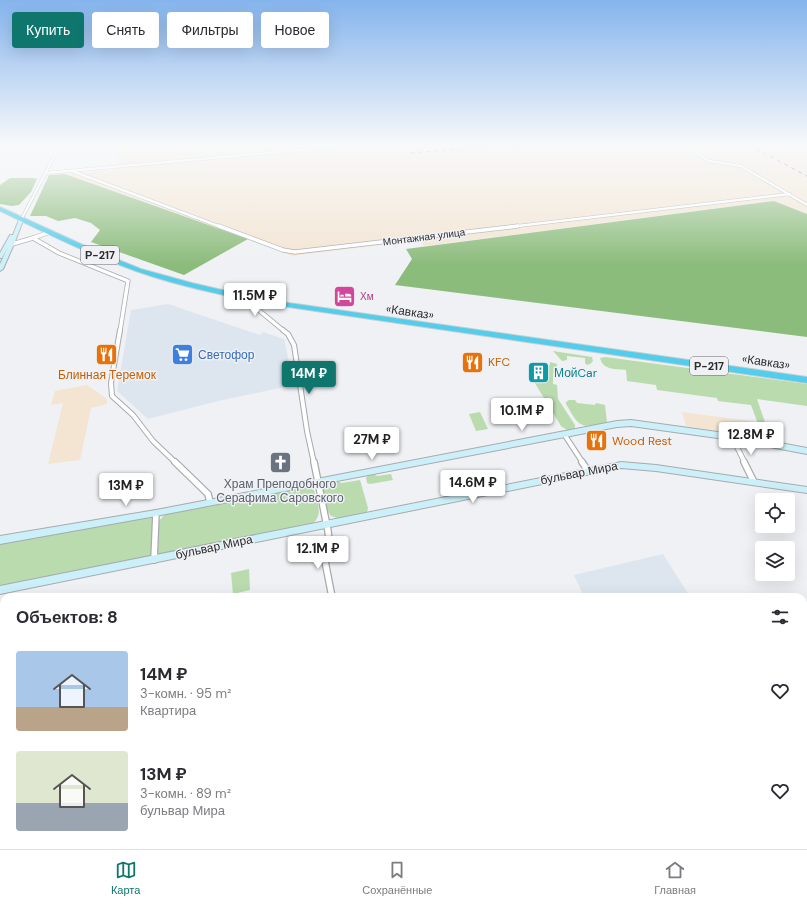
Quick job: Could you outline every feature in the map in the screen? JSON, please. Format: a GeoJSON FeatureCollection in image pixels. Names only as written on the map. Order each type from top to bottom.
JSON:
{"type":"FeatureCollection","features":[{"type":"Feature","properties":{"kind":"highway","name":"«Кавказ»"},"geometry":{"type":"LineString","coordinates":[[0,209],[22,218],[83,248],[124,265],[207,290],[249,299],[317,311],[807,380]]}},
{"type":"Feature","properties":{"kind":"street"},"geometry":{"type":"LineString","coordinates":[[0,257],[40,185]]}},
{"type":"Feature","properties":{"kind":"street","name":"Монтажная улица"},"geometry":{"type":"LineString","coordinates":[[109,185],[276,247],[295,252],[790,194]]}},
{"type":"Feature","properties":{"kind":"street"},"geometry":{"type":"LineString","coordinates":[[774,185],[807,205]]}},
{"type":"Feature","properties":{"kind":"street"},"geometry":{"type":"LineString","coordinates":[[0,269],[22,218]]}},
{"type":"Feature","properties":{"kind":"street"},"geometry":{"type":"LineString","coordinates":[[6,245],[50,232]]}},
{"type":"Feature","properties":{"kind":"street"},"geometry":{"type":"LineString","coordinates":[[33,238],[60,253],[128,281],[111,383],[112,396],[133,415],[153,441],[208,494],[210,502]]}},
{"type":"Feature","properties":{"kind":"street"},"geometry":{"type":"LineString","coordinates":[[249,299],[250,303],[288,334],[294,346],[307,431],[327,523],[330,550],[324,556],[331,593]]}},
{"type":"Feature","properties":{"kind":"street"},"geometry":{"type":"LineString","coordinates":[[0,540],[156,513],[627,423],[732,437],[807,451]]}},
{"type":"Feature","properties":{"kind":"street"},"geometry":{"type":"LineString","coordinates":[[564,434],[588,471]]}},
{"type":"Feature","properties":{"kind":"street"},"geometry":{"type":"LineString","coordinates":[[732,437],[754,482]]}},
{"type":"Feature","properties":{"kind":"street","name":"бульвар Мира"},"geometry":{"type":"LineString","coordinates":[[0,590],[612,466],[630,465],[807,490]]}},
{"type":"Feature","properties":{"kind":"street"},"geometry":{"type":"LineString","coordinates":[[154,560],[156,513]]}},
{"type":"Feature","properties":{"kind":"shaded area"},"geometry":{"type":"Polygon","coordinates":[[[95,185],[807,185],[807,214],[774,201],[424,246],[421,240],[292,256],[95,185]]]}},
{"type":"Feature","properties":{"kind":"shaded area"},"geometry":{"type":"Polygon","coordinates":[[[168,304],[260,335],[263,332],[284,339],[294,385],[218,401],[148,419],[117,391],[131,310],[168,304]]]}},
{"type":"Feature","properties":{"kind":"shaded area"},"geometry":{"type":"Polygon","coordinates":[[[87,385],[107,399],[107,404],[91,408],[80,460],[48,464],[63,403],[51,405],[55,391],[87,385]]]}},
{"type":"Feature","properties":{"kind":"shaded area"},"geometry":{"type":"Polygon","coordinates":[[[682,412],[750,421],[754,437],[686,426],[682,412]]]}},
{"type":"Feature","properties":{"kind":"shaded area"},"geometry":{"type":"Polygon","coordinates":[[[663,554],[687,593],[582,593],[574,575],[663,554]]]}},
{"type":"Feature","properties":{"kind":"green space"},"geometry":{"type":"Polygon","coordinates":[[[0,185],[34,185],[31,192],[19,205],[12,206],[0,204],[0,185]]]}},
{"type":"Feature","properties":{"kind":"green space"},"geometry":{"type":"Polygon","coordinates":[[[45,185],[95,185],[248,239],[184,275],[91,242],[100,230],[91,223],[75,218],[58,221],[46,216],[30,216],[45,185]]]}},
{"type":"Feature","properties":{"kind":"green space"},"geometry":{"type":"Polygon","coordinates":[[[774,201],[807,214],[807,337],[395,285],[412,259],[406,249],[774,201]]]}},
{"type":"Feature","properties":{"kind":"green space"},"geometry":{"type":"Polygon","coordinates":[[[553,351],[592,357],[593,361],[587,365],[585,363],[585,358],[567,356],[567,360],[562,361],[553,351]]]}},
{"type":"Feature","properties":{"kind":"green space"},"geometry":{"type":"Polygon","coordinates":[[[605,357],[807,384],[807,406],[757,399],[770,438],[767,440],[763,437],[751,405],[718,401],[717,398],[657,390],[656,385],[627,381],[626,370],[607,367],[600,358],[605,357]]]}},
{"type":"Feature","properties":{"kind":"green space"},"geometry":{"type":"Polygon","coordinates":[[[550,362],[557,364],[557,372],[553,373],[553,384],[557,385],[558,399],[575,425],[573,430],[567,430],[561,426],[533,380],[546,381],[547,365],[550,365],[550,362]]]}},
{"type":"Feature","properties":{"kind":"green space"},"geometry":{"type":"Polygon","coordinates":[[[569,400],[575,400],[577,403],[595,405],[596,403],[605,405],[607,422],[601,425],[589,426],[580,424],[574,418],[566,404],[569,400]]]}},
{"type":"Feature","properties":{"kind":"green space"},"geometry":{"type":"Polygon","coordinates":[[[480,412],[488,429],[476,431],[469,414],[480,412]]]}},
{"type":"Feature","properties":{"kind":"green space"},"geometry":{"type":"Polygon","coordinates":[[[373,474],[377,476],[391,474],[393,480],[370,484],[367,483],[366,477],[373,474]]]}},
{"type":"Feature","properties":{"kind":"green space"},"geometry":{"type":"Polygon","coordinates":[[[360,480],[368,508],[367,512],[341,519],[331,516],[324,500],[323,492],[325,485],[336,481],[342,483],[360,480]]]}},
{"type":"Feature","properties":{"kind":"green space"},"geometry":{"type":"Polygon","coordinates":[[[306,487],[314,490],[319,508],[318,517],[312,524],[162,555],[158,554],[159,521],[166,513],[306,487]]]}},
{"type":"Feature","properties":{"kind":"green space"},"geometry":{"type":"Polygon","coordinates":[[[156,513],[154,560],[0,590],[0,540],[156,513]]]}},
{"type":"Feature","properties":{"kind":"green space"},"geometry":{"type":"Polygon","coordinates":[[[249,569],[250,590],[233,593],[231,573],[249,569]]]}},
{"type":"Feature","properties":{"kind":"place","name":"Хм"},"geometry":{"type":"Point","coordinates":[345,296]}},
{"type":"Feature","properties":{"kind":"place","name":"Блинная Теремок"},"geometry":{"type":"Point","coordinates":[107,354]}},
{"type":"Feature","properties":{"kind":"place","name":"Светофор"},"geometry":{"type":"Point","coordinates":[183,355]}},
{"type":"Feature","properties":{"kind":"place","name":"KFC"},"geometry":{"type":"Point","coordinates":[472,362]}},
{"type":"Feature","properties":{"kind":"place","name":"МойCar"},"geometry":{"type":"Point","coordinates":[539,373]}},
{"type":"Feature","properties":{"kind":"place","name":"Wood Rest"},"geometry":{"type":"Point","coordinates":[597,441]}},
{"type":"Feature","properties":{"kind":"place","name":"Храм Преподобного Серафима Саровского"},"geometry":{"type":"Point","coordinates":[280,463]}}]}
